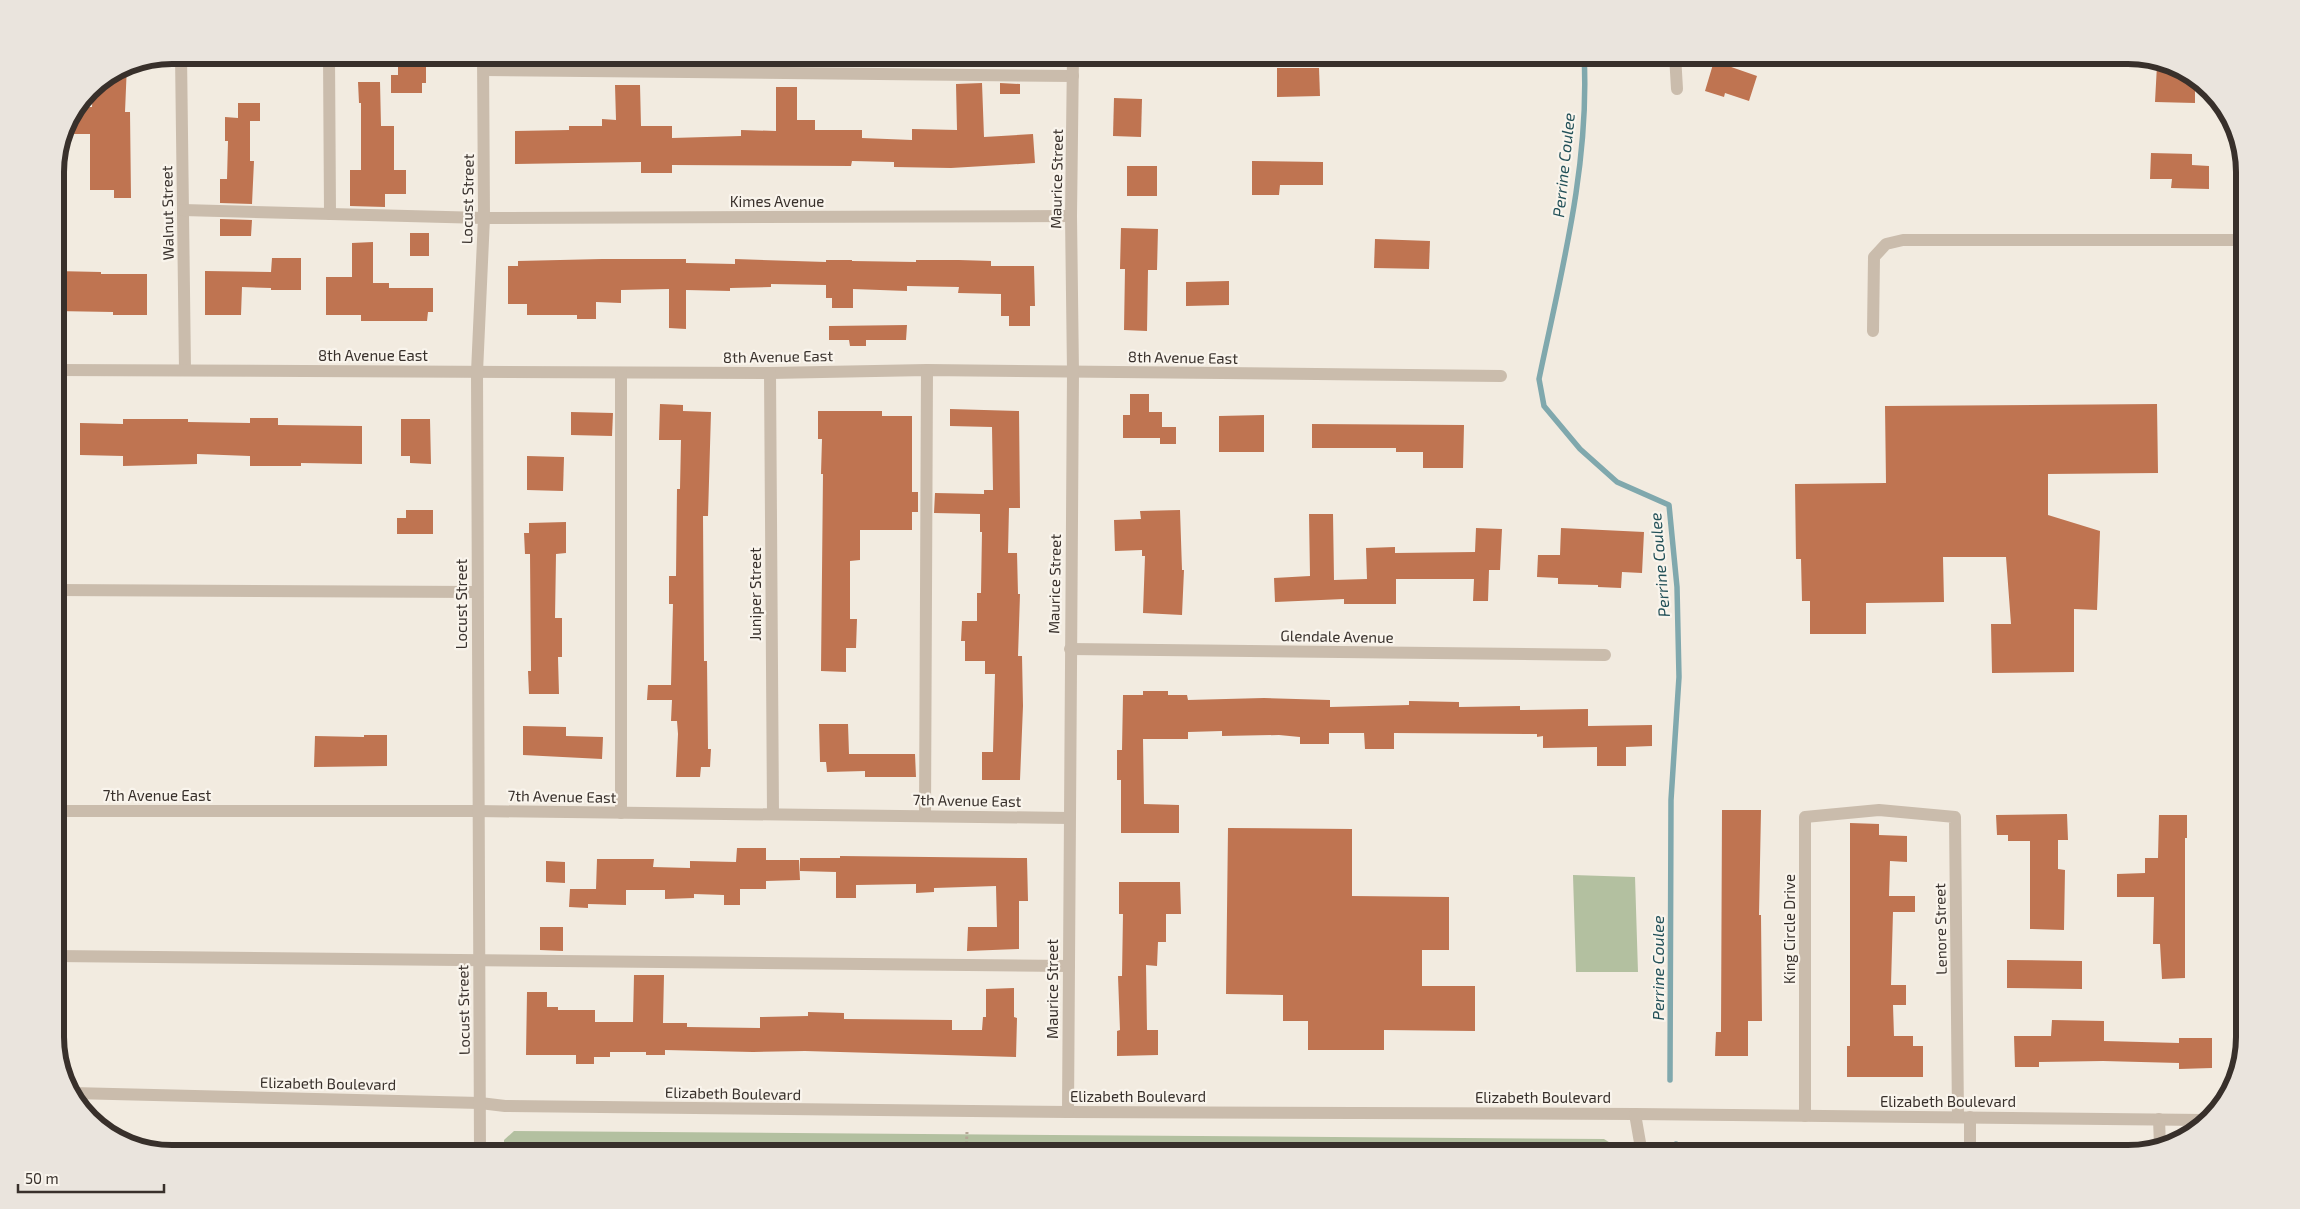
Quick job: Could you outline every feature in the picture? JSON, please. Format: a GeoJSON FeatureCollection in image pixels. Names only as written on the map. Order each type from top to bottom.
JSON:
{"type":"FeatureCollection","features":[{"type":"Feature","properties":{"kind":"street","name":"Walnut Street"},"geometry":{"type":"LineString","coordinates":[[181,64],[185,370]]}},
{"type":"Feature","properties":{"kind":"street"},"geometry":{"type":"LineString","coordinates":[[329,64],[330,214]]}},
{"type":"Feature","properties":{"kind":"street","name":"Locust Street"},"geometry":{"type":"LineString","coordinates":[[480,1145],[477,812],[477,372],[484,218],[484,64]]}},
{"type":"Feature","properties":{"kind":"street","name":"Maurice Street"},"geometry":{"type":"LineString","coordinates":[[1068,1112],[1073,372],[1071,216],[1072,64]]}},
{"type":"Feature","properties":{"kind":"street"},"geometry":{"type":"LineString","coordinates":[[1676,64],[1677,89]]}},
{"type":"Feature","properties":{"kind":"street"},"geometry":{"type":"LineString","coordinates":[[484,70],[1073,76]]}},
{"type":"Feature","properties":{"kind":"street","name":"Kimes Avenue"},"geometry":{"type":"LineString","coordinates":[[183,210],[484,218],[1071,216]]}},
{"type":"Feature","properties":{"kind":"street"},"geometry":{"type":"LineString","coordinates":[[1873,331],[1874,257],[1886,244],[1903,240],[2236,240]]}},
{"type":"Feature","properties":{"kind":"street","name":"8th Avenue East"},"geometry":{"type":"LineString","coordinates":[[64,370],[620,373],[927,370],[1501,376]]}},
{"type":"Feature","properties":{"kind":"street"},"geometry":{"type":"LineString","coordinates":[[925,816],[927,370]]}},
{"type":"Feature","properties":{"kind":"street"},"geometry":{"type":"LineString","coordinates":[[620,373],[621,813]]}},
{"type":"Feature","properties":{"kind":"street","name":"Juniper Street"},"geometry":{"type":"LineString","coordinates":[[770,373],[773,814]]}},
{"type":"Feature","properties":{"kind":"street"},"geometry":{"type":"LineString","coordinates":[[64,590],[477,592]]}},
{"type":"Feature","properties":{"kind":"street","name":"Glendale Avenue"},"geometry":{"type":"LineString","coordinates":[[1070,649],[1605,655]]}},
{"type":"Feature","properties":{"kind":"street","name":"King Circle Drive"},"geometry":{"type":"LineString","coordinates":[[1805,1116],[1805,817],[1879,810]]}},
{"type":"Feature","properties":{"kind":"street","name":"Lenore Street"},"geometry":{"type":"LineString","coordinates":[[1879,810],[1955,817],[1964,1117]]}},
{"type":"Feature","properties":{"kind":"street","name":"7th Avenue East"},"geometry":{"type":"LineString","coordinates":[[64,811],[773,814],[1069,818]]}},
{"type":"Feature","properties":{"kind":"street"},"geometry":{"type":"LineString","coordinates":[[64,956],[1069,966]]}},
{"type":"Feature","properties":{"kind":"street","name":"Elizabeth Boulevard"},"geometry":{"type":"LineString","coordinates":[[80,1093],[480,1103],[505,1106],[2197,1120]]}},
{"type":"Feature","properties":{"kind":"street"},"geometry":{"type":"LineString","coordinates":[[1635,1114],[1640,1145]]}},
{"type":"Feature","properties":{"kind":"street"},"geometry":{"type":"LineString","coordinates":[[1964,1117],[1969,1145]]}},
{"type":"Feature","properties":{"kind":"street"},"geometry":{"type":"LineString","coordinates":[[2159,1119],[2160,1141]]}},
{"type":"Feature","properties":{"kind":"path"},"geometry":{"type":"LineString","coordinates":[[966,1145],[967,1132]]}},
{"type":"Feature","properties":{"kind":"green space"},"geometry":{"type":"Polygon","coordinates":[[[1573,875],[1635,877],[1638,972],[1576,972],[1573,875]]]}},
{"type":"Feature","properties":{"kind":"green space"},"geometry":{"type":"Polygon","coordinates":[[[514,1131],[1604,1139],[1612,1145],[504,1145],[504,1140],[514,1131]]]}},
{"type":"Feature","properties":{"kind":"building"},"geometry":{"type":"Polygon","coordinates":[[[398,64],[426,64],[426,83],[422,83],[422,93],[391,93],[391,75],[398,75],[398,64]]]}},
{"type":"Feature","properties":{"kind":"building"},"geometry":{"type":"Polygon","coordinates":[[[1000,64],[1020,64],[1020,67],[1000,67],[1000,64]]]}},
{"type":"Feature","properties":{"kind":"building"},"geometry":{"type":"Polygon","coordinates":[[[1713,64],[1723,64],[1757,76],[1749,101],[1725,93],[1724,97],[1705,91],[1713,64]]]}},
{"type":"Feature","properties":{"kind":"building"},"geometry":{"type":"Polygon","coordinates":[[[1277,68],[1319,68],[1320,96],[1277,97],[1277,68]]]}},
{"type":"Feature","properties":{"kind":"building"},"geometry":{"type":"Polygon","coordinates":[[[2157,68],[2173,74],[2173,77],[2179,77],[2195,88],[2195,103],[2155,102],[2157,68]]]}},
{"type":"Feature","properties":{"kind":"building"},"geometry":{"type":"Polygon","coordinates":[[[127,74],[125,112],[130,112],[131,198],[114,198],[114,190],[90,190],[90,134],[71,134],[82,112],[86,107],[92,107],[92,99],[95,95],[127,74]]]}},
{"type":"Feature","properties":{"kind":"building"},"geometry":{"type":"Polygon","coordinates":[[[358,82],[380,82],[381,126],[394,126],[394,170],[406,170],[406,194],[385,194],[385,207],[350,206],[350,170],[361,170],[361,103],[359,103],[358,82]]]}},
{"type":"Feature","properties":{"kind":"building"},"geometry":{"type":"Polygon","coordinates":[[[982,83],[984,137],[1033,134],[1035,163],[951,168],[894,167],[894,162],[852,161],[851,166],[672,165],[672,173],[641,173],[641,162],[515,164],[515,131],[569,130],[569,126],[602,126],[602,119],[616,120],[615,85],[640,85],[641,126],[672,126],[672,138],[741,136],[741,130],[776,131],[776,87],[797,87],[797,120],[815,120],[815,130],[862,130],[862,138],[912,140],[912,129],[957,130],[956,84],[982,83]]]}},
{"type":"Feature","properties":{"kind":"building"},"geometry":{"type":"Polygon","coordinates":[[[1000,83],[1020,84],[1020,94],[1000,94],[1000,83]]]}},
{"type":"Feature","properties":{"kind":"building"},"geometry":{"type":"Polygon","coordinates":[[[1114,98],[1142,99],[1141,137],[1113,136],[1114,98]]]}},
{"type":"Feature","properties":{"kind":"building"},"geometry":{"type":"Polygon","coordinates":[[[238,103],[260,103],[260,121],[250,121],[250,161],[254,161],[252,204],[220,203],[220,179],[227,179],[228,141],[225,141],[225,117],[238,118],[238,103]]]}},
{"type":"Feature","properties":{"kind":"building"},"geometry":{"type":"Polygon","coordinates":[[[2151,153],[2192,154],[2192,165],[2209,166],[2209,189],[2171,188],[2172,179],[2150,179],[2151,153]]]}},
{"type":"Feature","properties":{"kind":"building"},"geometry":{"type":"Polygon","coordinates":[[[1252,161],[1323,162],[1323,185],[1280,185],[1279,195],[1252,195],[1252,161]]]}},
{"type":"Feature","properties":{"kind":"building"},"geometry":{"type":"Polygon","coordinates":[[[1127,166],[1157,166],[1157,196],[1127,196],[1127,166]]]}},
{"type":"Feature","properties":{"kind":"building"},"geometry":{"type":"Polygon","coordinates":[[[220,219],[252,220],[251,236],[220,236],[220,219]]]}},
{"type":"Feature","properties":{"kind":"building"},"geometry":{"type":"Polygon","coordinates":[[[1121,228],[1158,229],[1157,270],[1148,270],[1147,331],[1124,330],[1125,269],[1120,269],[1121,228]]]}},
{"type":"Feature","properties":{"kind":"building"},"geometry":{"type":"Polygon","coordinates":[[[410,233],[429,233],[429,256],[410,256],[410,233]]]}},
{"type":"Feature","properties":{"kind":"building"},"geometry":{"type":"Polygon","coordinates":[[[1375,239],[1430,241],[1429,269],[1374,268],[1375,239]]]}},
{"type":"Feature","properties":{"kind":"building"},"geometry":{"type":"Polygon","coordinates":[[[373,242],[373,283],[389,283],[389,288],[433,288],[433,312],[428,312],[427,321],[361,321],[361,315],[326,315],[326,277],[352,277],[352,243],[373,242]]]}},
{"type":"Feature","properties":{"kind":"building"},"geometry":{"type":"Polygon","coordinates":[[[272,258],[301,258],[301,290],[271,290],[271,288],[242,287],[241,315],[205,315],[205,271],[271,272],[272,258]]]}},
{"type":"Feature","properties":{"kind":"building"},"geometry":{"type":"Polygon","coordinates":[[[686,259],[686,263],[735,264],[735,259],[826,262],[826,260],[991,261],[991,266],[1034,266],[1035,306],[1030,306],[1030,326],[1009,326],[1009,316],[1001,316],[1001,294],[958,293],[959,287],[907,286],[907,291],[853,289],[853,308],[832,308],[832,298],[826,298],[826,285],[771,284],[771,287],[730,288],[730,291],[686,290],[686,329],[669,328],[669,289],[621,290],[621,303],[596,302],[596,319],[577,319],[577,315],[527,315],[527,304],[508,304],[508,266],[518,266],[518,261],[686,259]]]}},
{"type":"Feature","properties":{"kind":"building"},"geometry":{"type":"Polygon","coordinates":[[[64,271],[101,272],[101,274],[147,274],[147,315],[113,315],[113,312],[64,311],[64,271]]]}},
{"type":"Feature","properties":{"kind":"building"},"geometry":{"type":"Polygon","coordinates":[[[1229,281],[1229,305],[1186,306],[1186,282],[1229,281]]]}},
{"type":"Feature","properties":{"kind":"building"},"geometry":{"type":"Polygon","coordinates":[[[907,325],[906,340],[866,340],[866,346],[850,346],[849,340],[829,340],[829,326],[907,325]]]}},
{"type":"Feature","properties":{"kind":"building"},"geometry":{"type":"Polygon","coordinates":[[[1130,394],[1149,394],[1149,412],[1162,412],[1162,427],[1176,427],[1176,444],[1160,444],[1160,438],[1123,438],[1123,415],[1130,415],[1130,394]]]}},
{"type":"Feature","properties":{"kind":"building"},"geometry":{"type":"Polygon","coordinates":[[[660,404],[683,405],[683,411],[711,412],[708,516],[703,516],[704,661],[707,661],[708,749],[711,749],[710,767],[701,767],[700,777],[676,777],[678,734],[677,721],[671,721],[672,700],[647,700],[648,685],[671,685],[673,604],[669,604],[669,576],[676,576],[677,489],[680,489],[681,440],[659,440],[660,404]]]}},
{"type":"Feature","properties":{"kind":"building"},"geometry":{"type":"Polygon","coordinates":[[[2157,404],[2158,473],[2048,474],[2048,515],[2100,531],[2097,610],[2074,609],[2074,672],[1992,673],[1991,624],[2011,624],[2006,557],[1943,557],[1944,602],[1866,603],[1866,634],[1810,634],[1810,601],[1802,601],[1801,559],[1796,559],[1795,484],[1886,483],[1885,406],[2157,404]]]}},
{"type":"Feature","properties":{"kind":"building"},"geometry":{"type":"Polygon","coordinates":[[[950,409],[1019,411],[1020,508],[1009,508],[1008,553],[1017,553],[1018,594],[1020,594],[1018,656],[1022,656],[1023,706],[1020,780],[982,780],[982,752],[993,752],[995,674],[985,674],[985,661],[965,661],[965,641],[961,641],[962,621],[977,621],[977,593],[981,593],[982,532],[980,532],[980,514],[934,513],[935,493],[984,494],[984,490],[993,490],[992,427],[950,426],[950,409]]]}},
{"type":"Feature","properties":{"kind":"building"},"geometry":{"type":"Polygon","coordinates":[[[818,411],[882,411],[882,416],[912,416],[912,492],[918,492],[918,512],[912,512],[912,530],[860,530],[860,560],[850,561],[850,619],[857,619],[856,648],[846,648],[846,672],[821,671],[823,474],[821,474],[822,439],[818,439],[818,411]]]}},
{"type":"Feature","properties":{"kind":"building"},"geometry":{"type":"Polygon","coordinates":[[[571,412],[613,413],[612,436],[571,435],[571,412]]]}},
{"type":"Feature","properties":{"kind":"building"},"geometry":{"type":"Polygon","coordinates":[[[1264,415],[1264,452],[1219,452],[1219,416],[1264,415]]]}},
{"type":"Feature","properties":{"kind":"building"},"geometry":{"type":"Polygon","coordinates":[[[250,418],[278,418],[278,425],[362,426],[362,464],[301,463],[301,466],[250,466],[250,456],[197,454],[197,464],[123,466],[123,456],[80,455],[80,423],[123,424],[123,419],[188,419],[188,422],[250,423],[250,418]]]}},
{"type":"Feature","properties":{"kind":"building"},"geometry":{"type":"Polygon","coordinates":[[[401,419],[430,419],[431,464],[410,463],[410,456],[401,456],[401,419]]]}},
{"type":"Feature","properties":{"kind":"building"},"geometry":{"type":"Polygon","coordinates":[[[1312,424],[1464,425],[1463,468],[1423,468],[1423,452],[1396,452],[1396,448],[1312,448],[1312,424]]]}},
{"type":"Feature","properties":{"kind":"building"},"geometry":{"type":"Polygon","coordinates":[[[527,456],[564,457],[563,491],[527,490],[527,456]]]}},
{"type":"Feature","properties":{"kind":"building"},"geometry":{"type":"Polygon","coordinates":[[[406,510],[433,510],[433,534],[397,534],[397,518],[406,518],[406,510]]]}},
{"type":"Feature","properties":{"kind":"building"},"geometry":{"type":"Polygon","coordinates":[[[1180,510],[1182,570],[1184,570],[1182,615],[1143,613],[1145,556],[1142,556],[1142,550],[1115,551],[1114,520],[1141,519],[1140,511],[1180,510]]]}},
{"type":"Feature","properties":{"kind":"building"},"geometry":{"type":"Polygon","coordinates":[[[1309,514],[1333,514],[1334,580],[1367,579],[1366,548],[1395,547],[1395,553],[1475,552],[1476,528],[1502,529],[1500,570],[1489,570],[1488,601],[1473,601],[1474,579],[1396,579],[1396,604],[1344,604],[1344,599],[1275,602],[1274,578],[1310,576],[1309,514]]]}},
{"type":"Feature","properties":{"kind":"building"},"geometry":{"type":"Polygon","coordinates":[[[566,522],[566,553],[556,554],[555,618],[562,618],[562,657],[558,657],[559,694],[529,694],[528,671],[531,671],[530,554],[525,554],[524,533],[529,533],[529,523],[566,522]]]}},
{"type":"Feature","properties":{"kind":"building"},"geometry":{"type":"Polygon","coordinates":[[[1561,528],[1644,532],[1642,573],[1622,572],[1621,588],[1598,587],[1598,585],[1558,584],[1558,578],[1537,577],[1538,555],[1560,555],[1561,528]]]}},
{"type":"Feature","properties":{"kind":"building"},"geometry":{"type":"Polygon","coordinates":[[[1143,691],[1168,691],[1168,695],[1187,695],[1188,700],[1264,698],[1330,700],[1330,707],[1409,705],[1409,701],[1459,702],[1459,707],[1520,706],[1520,710],[1588,709],[1588,726],[1652,725],[1652,746],[1626,747],[1626,766],[1597,766],[1597,747],[1543,748],[1543,736],[1537,737],[1537,734],[1394,733],[1394,749],[1365,749],[1364,733],[1329,733],[1329,744],[1300,744],[1300,737],[1279,735],[1222,736],[1222,731],[1188,732],[1188,739],[1143,739],[1144,804],[1179,805],[1179,833],[1121,833],[1121,780],[1117,780],[1117,750],[1122,750],[1123,695],[1143,695],[1143,691]]]}},
{"type":"Feature","properties":{"kind":"building"},"geometry":{"type":"Polygon","coordinates":[[[819,724],[848,724],[849,754],[915,754],[916,777],[865,777],[865,771],[827,772],[826,762],[820,762],[819,724]]]}},
{"type":"Feature","properties":{"kind":"building"},"geometry":{"type":"Polygon","coordinates":[[[523,726],[566,727],[566,736],[603,737],[602,759],[523,755],[523,726]]]}},
{"type":"Feature","properties":{"kind":"building"},"geometry":{"type":"Polygon","coordinates":[[[364,735],[387,735],[387,766],[314,767],[315,736],[364,737],[364,735]]]}},
{"type":"Feature","properties":{"kind":"building"},"geometry":{"type":"Polygon","coordinates":[[[1722,810],[1761,810],[1759,915],[1761,915],[1762,1021],[1748,1021],[1748,1056],[1715,1056],[1716,1032],[1721,1032],[1722,810]]]}},
{"type":"Feature","properties":{"kind":"building"},"geometry":{"type":"Polygon","coordinates":[[[2067,814],[2068,840],[2058,840],[2058,869],[2065,870],[2064,930],[2030,929],[2030,841],[2008,841],[2008,835],[1997,835],[1996,815],[2067,814]]]}},
{"type":"Feature","properties":{"kind":"building"},"geometry":{"type":"Polygon","coordinates":[[[2159,815],[2187,815],[2187,838],[2185,838],[2185,978],[2162,979],[2160,944],[2153,944],[2154,897],[2117,897],[2117,874],[2145,873],[2145,858],[2158,858],[2159,815]]]}},
{"type":"Feature","properties":{"kind":"building"},"geometry":{"type":"Polygon","coordinates":[[[1850,823],[1879,824],[1879,835],[1907,836],[1907,862],[1890,861],[1889,896],[1915,896],[1915,912],[1893,912],[1891,985],[1906,985],[1906,1005],[1893,1005],[1894,1036],[1913,1036],[1913,1046],[1923,1046],[1923,1077],[1847,1077],[1847,1046],[1850,1046],[1850,823]]]}},
{"type":"Feature","properties":{"kind":"building"},"geometry":{"type":"Polygon","coordinates":[[[1228,828],[1352,829],[1352,896],[1449,897],[1449,950],[1422,950],[1422,986],[1475,986],[1475,1031],[1384,1030],[1384,1050],[1308,1050],[1308,1021],[1283,1021],[1283,995],[1226,994],[1228,828]]]}},
{"type":"Feature","properties":{"kind":"building"},"geometry":{"type":"Polygon","coordinates":[[[737,848],[766,848],[766,860],[799,860],[800,880],[766,881],[766,889],[740,889],[740,905],[724,905],[724,895],[694,894],[694,898],[665,899],[665,890],[626,890],[626,905],[588,904],[588,908],[569,907],[570,889],[596,889],[597,859],[654,859],[653,867],[690,868],[690,861],[736,862],[737,848]]]}},
{"type":"Feature","properties":{"kind":"building"},"geometry":{"type":"Polygon","coordinates":[[[840,856],[1027,858],[1028,901],[1019,901],[1019,949],[967,951],[968,927],[997,927],[996,886],[934,888],[934,892],[916,893],[916,884],[856,885],[856,898],[836,898],[836,872],[800,871],[800,858],[840,858],[840,856]]]}},
{"type":"Feature","properties":{"kind":"building"},"geometry":{"type":"Polygon","coordinates":[[[546,861],[565,862],[565,883],[546,882],[546,861]]]}},
{"type":"Feature","properties":{"kind":"building"},"geometry":{"type":"Polygon","coordinates":[[[1119,882],[1180,882],[1181,914],[1166,914],[1166,942],[1158,942],[1157,966],[1146,965],[1147,1030],[1158,1030],[1158,1055],[1117,1056],[1117,1031],[1120,1030],[1118,976],[1122,976],[1123,914],[1119,914],[1119,882]]]}},
{"type":"Feature","properties":{"kind":"building"},"geometry":{"type":"Polygon","coordinates":[[[540,927],[563,927],[563,951],[540,950],[540,927]]]}},
{"type":"Feature","properties":{"kind":"building"},"geometry":{"type":"Polygon","coordinates":[[[2007,960],[2082,961],[2082,989],[2007,988],[2007,960]]]}},
{"type":"Feature","properties":{"kind":"building"},"geometry":{"type":"Polygon","coordinates":[[[634,975],[664,975],[663,1023],[687,1023],[687,1027],[760,1028],[760,1017],[808,1016],[808,1012],[844,1013],[844,1019],[952,1020],[952,1030],[982,1030],[983,1017],[986,1017],[986,989],[1014,988],[1014,1017],[1017,1018],[1016,1057],[805,1051],[665,1050],[665,1055],[646,1055],[646,1052],[610,1052],[610,1057],[594,1057],[594,1064],[576,1064],[576,1055],[526,1055],[527,992],[547,992],[547,1007],[558,1007],[558,1010],[595,1010],[595,1022],[633,1022],[634,975]]]}},
{"type":"Feature","properties":{"kind":"building"},"geometry":{"type":"Polygon","coordinates":[[[2052,1020],[2104,1021],[2104,1041],[2179,1043],[2179,1038],[2212,1038],[2212,1068],[2179,1069],[2179,1063],[2103,1061],[2039,1062],[2039,1067],[2015,1067],[2014,1036],[2051,1036],[2052,1020]]]}},
{"type":"Feature","properties":{"kind":"waterway","name":"Perrine Coulee"},"geometry":{"type":"LineString","coordinates":[[1584,64],[1583,137],[1578,177],[1572,218],[1539,379],[1544,406],[1580,449],[1617,482],[1669,505],[1677,587],[1679,677],[1671,800],[1670,1080]]}}]}
